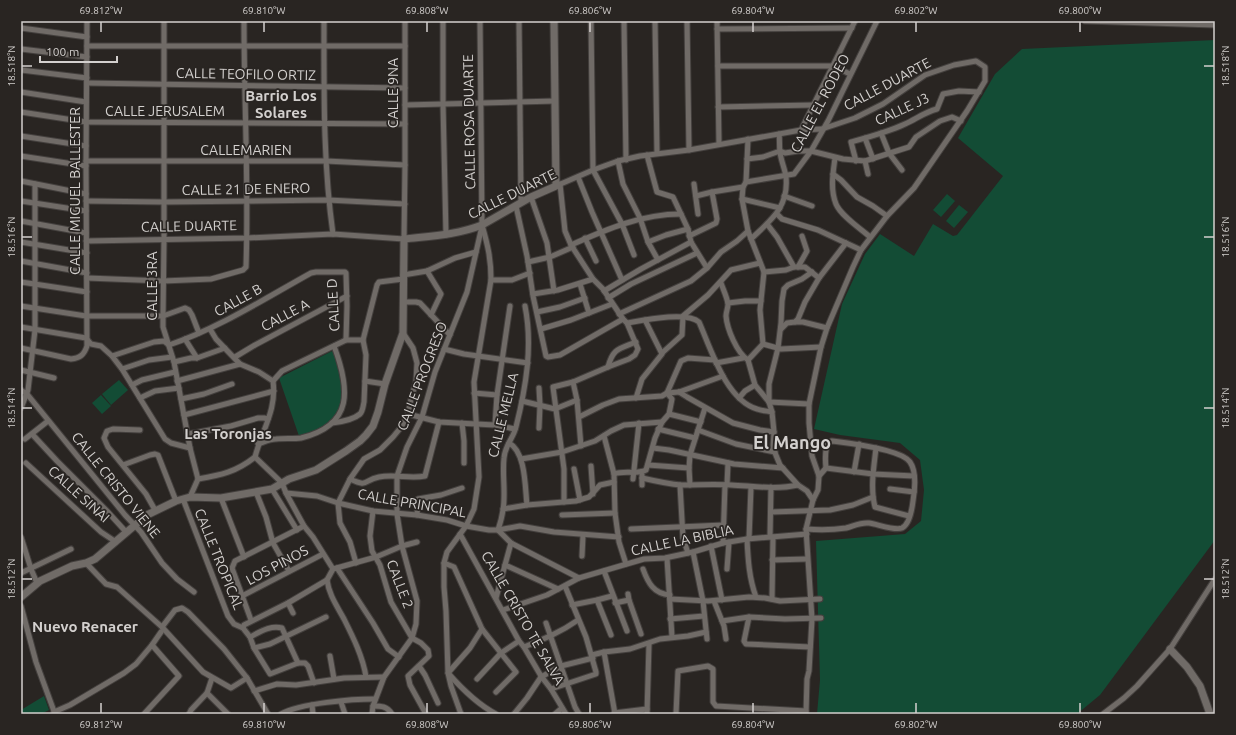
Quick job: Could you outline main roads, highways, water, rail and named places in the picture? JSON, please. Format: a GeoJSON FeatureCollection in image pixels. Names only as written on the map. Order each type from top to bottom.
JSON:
{"type":"FeatureCollection","features":[{"type":"Feature","properties":{"kind":"district","name":"Barrio Los Solares"},"geometry":{"type":"Point","coordinates":[281,104]}},
{"type":"Feature","properties":{"kind":"district","name":"Las Toronjas"},"geometry":{"type":"Point","coordinates":[228,434]}},
{"type":"Feature","properties":{"kind":"district","name":"El Mango"},"geometry":{"type":"Point","coordinates":[792,443]}},
{"type":"Feature","properties":{"kind":"district","name":"Nuevo Renacer"},"geometry":{"type":"Point","coordinates":[85,627]}}]}
